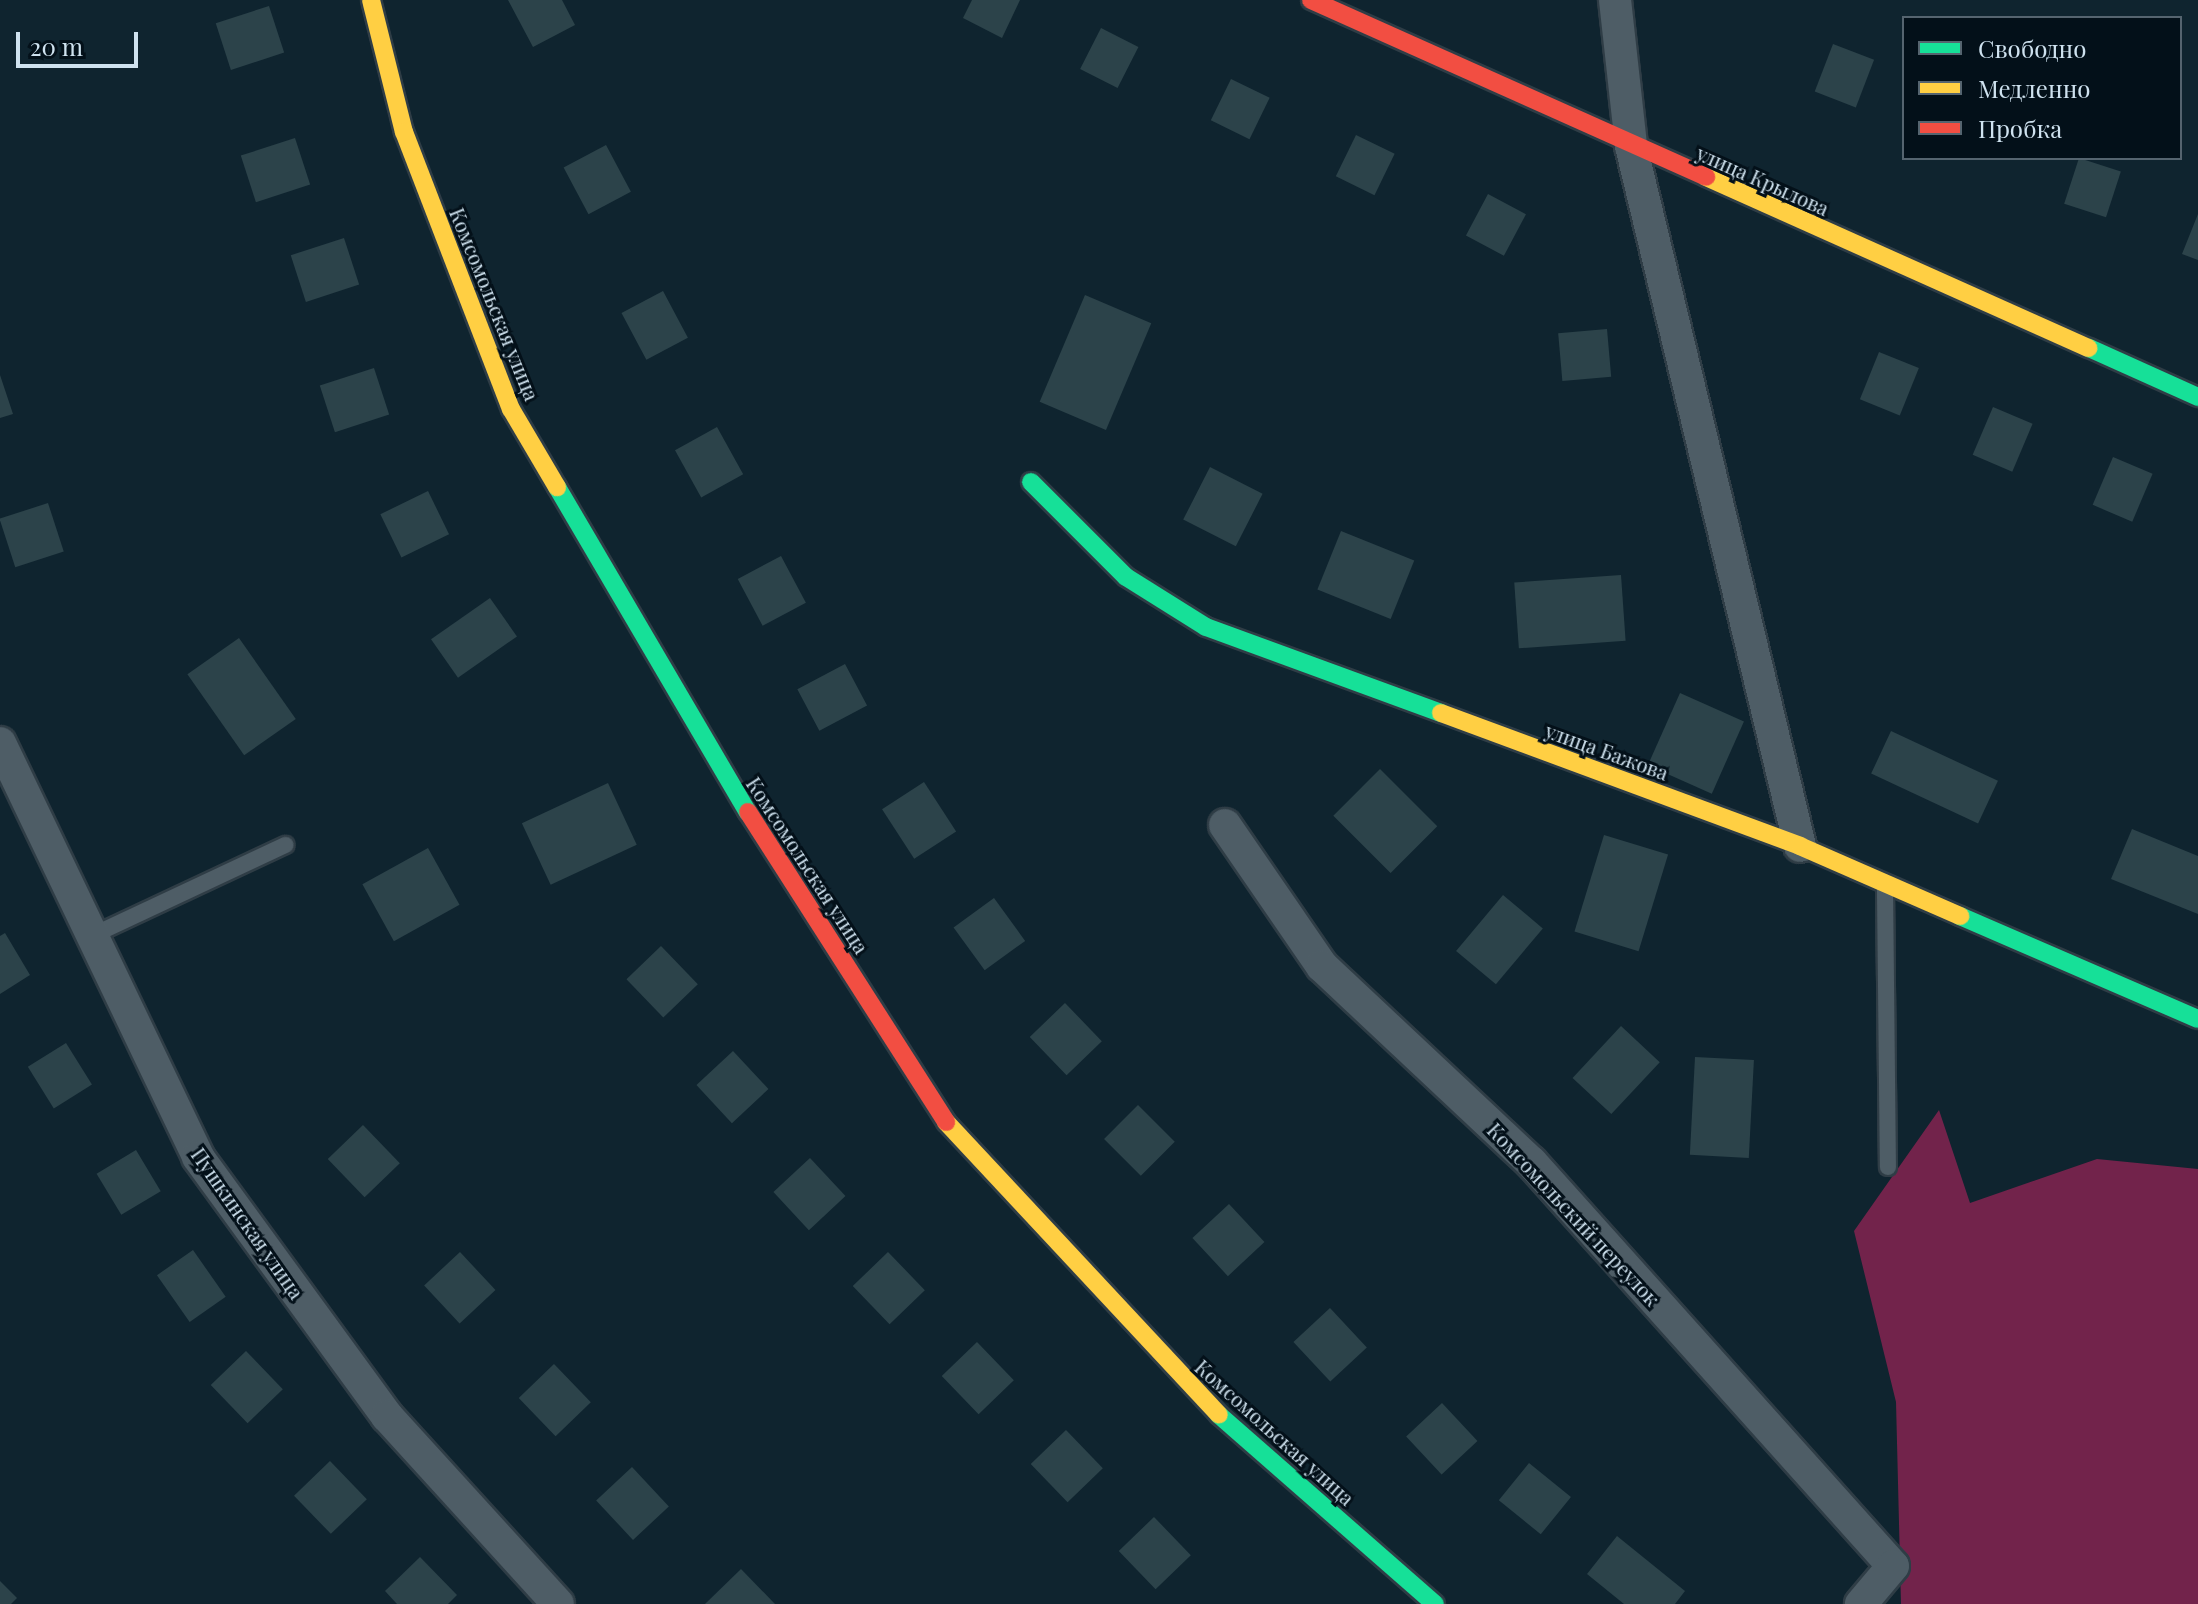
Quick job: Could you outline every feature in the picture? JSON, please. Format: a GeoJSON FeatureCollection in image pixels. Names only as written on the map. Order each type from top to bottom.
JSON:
{"type":"FeatureCollection","features":[{"type":"Feature","properties":{"kind":"street","name":"Комсомольская улица"},"geometry":{"type":"LineString","coordinates":[[371,0],[404,132],[511,409],[720,768],[955,1136],[1203,1401],[1435,1604]]}},
{"type":"Feature","properties":{"kind":"street","name":"улица Крылова"},"geometry":{"type":"LineString","coordinates":[[1311,0],[1631,146],[2198,397]]}},
{"type":"Feature","properties":{"kind":"street"},"geometry":{"type":"LineString","coordinates":[[1615,0],[1631,146],[1800,846]]}},
{"type":"Feature","properties":{"kind":"street","name":"улица Бажова"},"geometry":{"type":"LineString","coordinates":[[1031,482],[1126,577],[1206,627],[1800,846],[2198,1019]]}},
{"type":"Feature","properties":{"kind":"street","name":"Пушкинская улица"},"geometry":{"type":"LineString","coordinates":[[0,743],[89,937],[198,1157],[387,1416],[558,1604]]}},
{"type":"Feature","properties":{"kind":"street","name":"Комсомольский переулок"},"geometry":{"type":"LineString","coordinates":[[1225,825],[1322,966],[1531,1162],[1893,1566],[1861,1604]]}},
{"type":"Feature","properties":{"kind":"lane"},"geometry":{"type":"LineString","coordinates":[[89,937],[285,845]]}},
{"type":"Feature","properties":{"kind":"lane"},"geometry":{"type":"LineString","coordinates":[[1885,883],[1888,1167]]}},
{"type":"Feature","properties":{"kind":"shaded area"},"geometry":{"type":"Polygon","coordinates":[[[1939,1110],[1970,1203],[2097,1159],[2198,1169],[2198,1604],[1901,1604],[1896,1402],[1854,1231],[1939,1110]]]}},
{"type":"Feature","properties":{"kind":"building"},"geometry":{"type":"Polygon","coordinates":[[[508,0],[562,0],[575,25],[533,47],[508,0]]]}},
{"type":"Feature","properties":{"kind":"building"},"geometry":{"type":"Polygon","coordinates":[[[972,0],[1020,0],[1002,38],[963,18],[972,0]]]}},
{"type":"Feature","properties":{"kind":"building"},"geometry":{"type":"Polygon","coordinates":[[[269,6],[284,53],[231,70],[216,23],[269,6]]]}},
{"type":"Feature","properties":{"kind":"building"},"geometry":{"type":"Polygon","coordinates":[[[1101,28],[1138,47],[1118,88],[1080,69],[1101,28]]]}},
{"type":"Feature","properties":{"kind":"building"},"geometry":{"type":"Polygon","coordinates":[[[1833,44],[1874,60],[1856,107],[1815,92],[1833,44]]]}},
{"type":"Feature","properties":{"kind":"building"},"geometry":{"type":"Polygon","coordinates":[[[1231,79],[1270,98],[1249,139],[1211,120],[1231,79]]]}},
{"type":"Feature","properties":{"kind":"building"},"geometry":{"type":"Polygon","coordinates":[[[1356,135],[1395,154],[1374,195],[1336,176],[1356,135]]]}},
{"type":"Feature","properties":{"kind":"building"},"geometry":{"type":"Polygon","coordinates":[[[295,138],[310,185],[256,202],[241,156],[295,138]]]}},
{"type":"Feature","properties":{"kind":"building"},"geometry":{"type":"Polygon","coordinates":[[[606,145],[631,192],[589,214],[564,168],[606,145]]]}},
{"type":"Feature","properties":{"kind":"building"},"geometry":{"type":"Polygon","coordinates":[[[2078,160],[2121,172],[2106,217],[2064,204],[2078,160]]]}},
{"type":"Feature","properties":{"kind":"building"},"geometry":{"type":"Polygon","coordinates":[[[1488,194],[1526,214],[1504,256],[1466,235],[1488,194]]]}},
{"type":"Feature","properties":{"kind":"building"},"geometry":{"type":"Polygon","coordinates":[[[2198,214],[2198,260],[2182,254],[2198,214]]]}},
{"type":"Feature","properties":{"kind":"building"},"geometry":{"type":"Polygon","coordinates":[[[344,238],[359,285],[306,302],[291,255],[344,238]]]}},
{"type":"Feature","properties":{"kind":"building"},"geometry":{"type":"Polygon","coordinates":[[[663,291],[688,338],[646,360],[622,313],[663,291]]]}},
{"type":"Feature","properties":{"kind":"building"},"geometry":{"type":"Polygon","coordinates":[[[1085,295],[1151,323],[1106,430],[1040,402],[1085,295]]]}},
{"type":"Feature","properties":{"kind":"building"},"geometry":{"type":"Polygon","coordinates":[[[1607,329],[1611,377],[1562,381],[1558,333],[1607,329]]]}},
{"type":"Feature","properties":{"kind":"building"},"geometry":{"type":"Polygon","coordinates":[[[1879,352],[1919,368],[1900,415],[1860,399],[1879,352]]]}},
{"type":"Feature","properties":{"kind":"building"},"geometry":{"type":"Polygon","coordinates":[[[374,368],[389,415],[335,432],[320,386],[374,368]]]}},
{"type":"Feature","properties":{"kind":"building"},"geometry":{"type":"Polygon","coordinates":[[[0,375],[13,414],[0,418],[0,375]]]}},
{"type":"Feature","properties":{"kind":"building"},"geometry":{"type":"Polygon","coordinates":[[[1993,407],[2033,424],[2012,472],[1973,455],[1993,407]]]}},
{"type":"Feature","properties":{"kind":"building"},"geometry":{"type":"Polygon","coordinates":[[[717,427],[743,474],[701,498],[675,450],[717,427]]]}},
{"type":"Feature","properties":{"kind":"building"},"geometry":{"type":"Polygon","coordinates":[[[2113,457],[2153,474],[2132,522],[2093,505],[2113,457]]]}},
{"type":"Feature","properties":{"kind":"building"},"geometry":{"type":"Polygon","coordinates":[[[1210,467],[1263,494],[1236,546],[1183,520],[1210,467]]]}},
{"type":"Feature","properties":{"kind":"building"},"geometry":{"type":"Polygon","coordinates":[[[428,491],[449,534],[401,557],[380,514],[428,491]]]}},
{"type":"Feature","properties":{"kind":"building"},"geometry":{"type":"Polygon","coordinates":[[[48,503],[64,552],[15,567],[0,519],[48,503]]]}},
{"type":"Feature","properties":{"kind":"building"},"geometry":{"type":"Polygon","coordinates":[[[1341,531],[1414,561],[1391,619],[1317,589],[1341,531]]]}},
{"type":"Feature","properties":{"kind":"building"},"geometry":{"type":"Polygon","coordinates":[[[781,556],[806,603],[763,626],[738,579],[781,556]]]}},
{"type":"Feature","properties":{"kind":"building"},"geometry":{"type":"Polygon","coordinates":[[[1621,575],[1626,641],[1519,648],[1514,582],[1621,575]]]}},
{"type":"Feature","properties":{"kind":"building"},"geometry":{"type":"Polygon","coordinates":[[[490,598],[517,637],[458,678],[431,639],[490,598]]]}},
{"type":"Feature","properties":{"kind":"building"},"geometry":{"type":"Polygon","coordinates":[[[239,638],[296,719],[244,755],[187,674],[239,638]]]}},
{"type":"Feature","properties":{"kind":"building"},"geometry":{"type":"Polygon","coordinates":[[[845,664],[867,705],[819,731],[797,689],[845,664]]]}},
{"type":"Feature","properties":{"kind":"building"},"geometry":{"type":"Polygon","coordinates":[[[1680,693],[1744,721],[1712,794],[1648,765],[1680,693]]]}},
{"type":"Feature","properties":{"kind":"building"},"geometry":{"type":"Polygon","coordinates":[[[1891,731],[1998,781],[1978,823],[1871,774],[1891,731]]]}},
{"type":"Feature","properties":{"kind":"building"},"geometry":{"type":"Polygon","coordinates":[[[1380,769],[1437,826],[1391,873],[1333,816],[1380,769]]]}},
{"type":"Feature","properties":{"kind":"building"},"geometry":{"type":"Polygon","coordinates":[[[924,782],[956,831],[914,859],[882,809],[924,782]]]}},
{"type":"Feature","properties":{"kind":"building"},"geometry":{"type":"Polygon","coordinates":[[[608,783],[637,845],[551,885],[522,823],[608,783]]]}},
{"type":"Feature","properties":{"kind":"building"},"geometry":{"type":"Polygon","coordinates":[[[2132,829],[2198,856],[2198,914],[2111,879],[2132,829]]]}},
{"type":"Feature","properties":{"kind":"building"},"geometry":{"type":"Polygon","coordinates":[[[1604,835],[1668,855],[1639,951],[1574,932],[1604,835]]]}},
{"type":"Feature","properties":{"kind":"building"},"geometry":{"type":"Polygon","coordinates":[[[428,848],[460,905],[394,941],[362,884],[428,848]]]}},
{"type":"Feature","properties":{"kind":"building"},"geometry":{"type":"Polygon","coordinates":[[[1503,895],[1543,928],[1496,984],[1456,951],[1503,895]]]}},
{"type":"Feature","properties":{"kind":"building"},"geometry":{"type":"Polygon","coordinates":[[[994,898],[1025,941],[985,970],[954,927],[994,898]]]}},
{"type":"Feature","properties":{"kind":"building"},"geometry":{"type":"Polygon","coordinates":[[[5,933],[30,975],[0,994],[0,936],[5,933]]]}},
{"type":"Feature","properties":{"kind":"building"},"geometry":{"type":"Polygon","coordinates":[[[661,946],[698,984],[663,1017],[626,979],[661,946]]]}},
{"type":"Feature","properties":{"kind":"building"},"geometry":{"type":"Polygon","coordinates":[[[1065,1003],[1102,1041],[1067,1075],[1030,1037],[1065,1003]]]}},
{"type":"Feature","properties":{"kind":"building"},"geometry":{"type":"Polygon","coordinates":[[[1621,1026],[1660,1062],[1611,1114],[1573,1078],[1621,1026]]]}},
{"type":"Feature","properties":{"kind":"building"},"geometry":{"type":"Polygon","coordinates":[[[66,1043],[92,1085],[54,1108],[28,1067],[66,1043]]]}},
{"type":"Feature","properties":{"kind":"building"},"geometry":{"type":"Polygon","coordinates":[[[733,1051],[768,1089],[732,1123],[696,1085],[733,1051]]]}},
{"type":"Feature","properties":{"kind":"building"},"geometry":{"type":"Polygon","coordinates":[[[1695,1057],[1754,1060],[1749,1158],[1690,1155],[1695,1057]]]}},
{"type":"Feature","properties":{"kind":"building"},"geometry":{"type":"Polygon","coordinates":[[[1138,1105],[1175,1142],[1141,1176],[1104,1139],[1138,1105]]]}},
{"type":"Feature","properties":{"kind":"building"},"geometry":{"type":"Polygon","coordinates":[[[363,1125],[400,1163],[365,1197],[328,1159],[363,1125]]]}},
{"type":"Feature","properties":{"kind":"building"},"geometry":{"type":"Polygon","coordinates":[[[136,1150],[161,1191],[121,1215],[97,1174],[136,1150]]]}},
{"type":"Feature","properties":{"kind":"building"},"geometry":{"type":"Polygon","coordinates":[[[810,1158],[845,1196],[809,1230],[773,1192],[810,1158]]]}},
{"type":"Feature","properties":{"kind":"building"},"geometry":{"type":"Polygon","coordinates":[[[1229,1204],[1264,1242],[1228,1276],[1192,1238],[1229,1204]]]}},
{"type":"Feature","properties":{"kind":"building"},"geometry":{"type":"Polygon","coordinates":[[[193,1250],[226,1297],[190,1322],[157,1275],[193,1250]]]}},
{"type":"Feature","properties":{"kind":"building"},"geometry":{"type":"Polygon","coordinates":[[[460,1252],[495,1290],[460,1323],[424,1285],[460,1252]]]}},
{"type":"Feature","properties":{"kind":"building"},"geometry":{"type":"Polygon","coordinates":[[[888,1252],[925,1290],[890,1324],[853,1286],[888,1252]]]}},
{"type":"Feature","properties":{"kind":"building"},"geometry":{"type":"Polygon","coordinates":[[[1330,1308],[1367,1347],[1330,1382],[1293,1342],[1330,1308]]]}},
{"type":"Feature","properties":{"kind":"building"},"geometry":{"type":"Polygon","coordinates":[[[977,1342],[1014,1380],[979,1414],[942,1376],[977,1342]]]}},
{"type":"Feature","properties":{"kind":"building"},"geometry":{"type":"Polygon","coordinates":[[[246,1351],[283,1389],[248,1423],[211,1385],[246,1351]]]}},
{"type":"Feature","properties":{"kind":"building"},"geometry":{"type":"Polygon","coordinates":[[[554,1364],[591,1402],[556,1436],[519,1398],[554,1364]]]}},
{"type":"Feature","properties":{"kind":"building"},"geometry":{"type":"Polygon","coordinates":[[[1442,1403],[1477,1441],[1442,1474],[1406,1436],[1442,1403]]]}},
{"type":"Feature","properties":{"kind":"building"},"geometry":{"type":"Polygon","coordinates":[[[1066,1430],[1103,1468],[1068,1502],[1031,1464],[1066,1430]]]}},
{"type":"Feature","properties":{"kind":"building"},"geometry":{"type":"Polygon","coordinates":[[[330,1461],[367,1499],[331,1534],[294,1496],[330,1461]]]}},
{"type":"Feature","properties":{"kind":"building"},"geometry":{"type":"Polygon","coordinates":[[[1529,1463],[1571,1497],[1541,1534],[1499,1500],[1529,1463]]]}},
{"type":"Feature","properties":{"kind":"building"},"geometry":{"type":"Polygon","coordinates":[[[632,1467],[669,1506],[633,1540],[596,1500],[632,1467]]]}},
{"type":"Feature","properties":{"kind":"building"},"geometry":{"type":"Polygon","coordinates":[[[1154,1517],[1191,1555],[1156,1589],[1119,1551],[1154,1517]]]}},
{"type":"Feature","properties":{"kind":"building"},"geometry":{"type":"Polygon","coordinates":[[[1617,1536],[1685,1591],[1675,1604],[1624,1604],[1587,1574],[1617,1536]]]}},
{"type":"Feature","properties":{"kind":"building"},"geometry":{"type":"Polygon","coordinates":[[[420,1557],[457,1595],[448,1604],[397,1604],[385,1591],[420,1557]]]}},
{"type":"Feature","properties":{"kind":"building"},"geometry":{"type":"Polygon","coordinates":[[[741,1569],[775,1604],[705,1604],[741,1569]]]}},
{"type":"Feature","properties":{"kind":"building"},"geometry":{"type":"Polygon","coordinates":[[[0,1581],[17,1598],[11,1604],[0,1604],[0,1581]]]}},
{"type":"Feature","properties":{"kind":"traffic: fast"},"geometry":{"type":"LineString","coordinates":[[2089,348],[2198,397]]}},
{"type":"Feature","properties":{"kind":"traffic: fast"},"geometry":{"type":"LineString","coordinates":[[1031,482],[1126,577],[1206,627],[1441,713]]}},
{"type":"Feature","properties":{"kind":"traffic: fast"},"geometry":{"type":"LineString","coordinates":[[557,487],[748,812]]}},
{"type":"Feature","properties":{"kind":"traffic: fast"},"geometry":{"type":"LineString","coordinates":[[1960,916],[2198,1019]]}},
{"type":"Feature","properties":{"kind":"traffic: fast"},"geometry":{"type":"LineString","coordinates":[[1219,1415],[1435,1604]]}},
{"type":"Feature","properties":{"kind":"traffic: slow"},"geometry":{"type":"LineString","coordinates":[[371,0],[404,132],[511,409],[557,487]]}},
{"type":"Feature","properties":{"kind":"traffic: slow"},"geometry":{"type":"LineString","coordinates":[[1706,177],[2089,348]]}},
{"type":"Feature","properties":{"kind":"traffic: slow"},"geometry":{"type":"LineString","coordinates":[[1441,713],[1800,846],[1960,916]]}},
{"type":"Feature","properties":{"kind":"traffic: slow"},"geometry":{"type":"LineString","coordinates":[[946,1122],[1219,1415]]}},
{"type":"Feature","properties":{"kind":"traffic: jam"},"geometry":{"type":"LineString","coordinates":[[1311,0],[1706,177]]}},
{"type":"Feature","properties":{"kind":"traffic: jam"},"geometry":{"type":"LineString","coordinates":[[748,812],[946,1122]]}}]}
